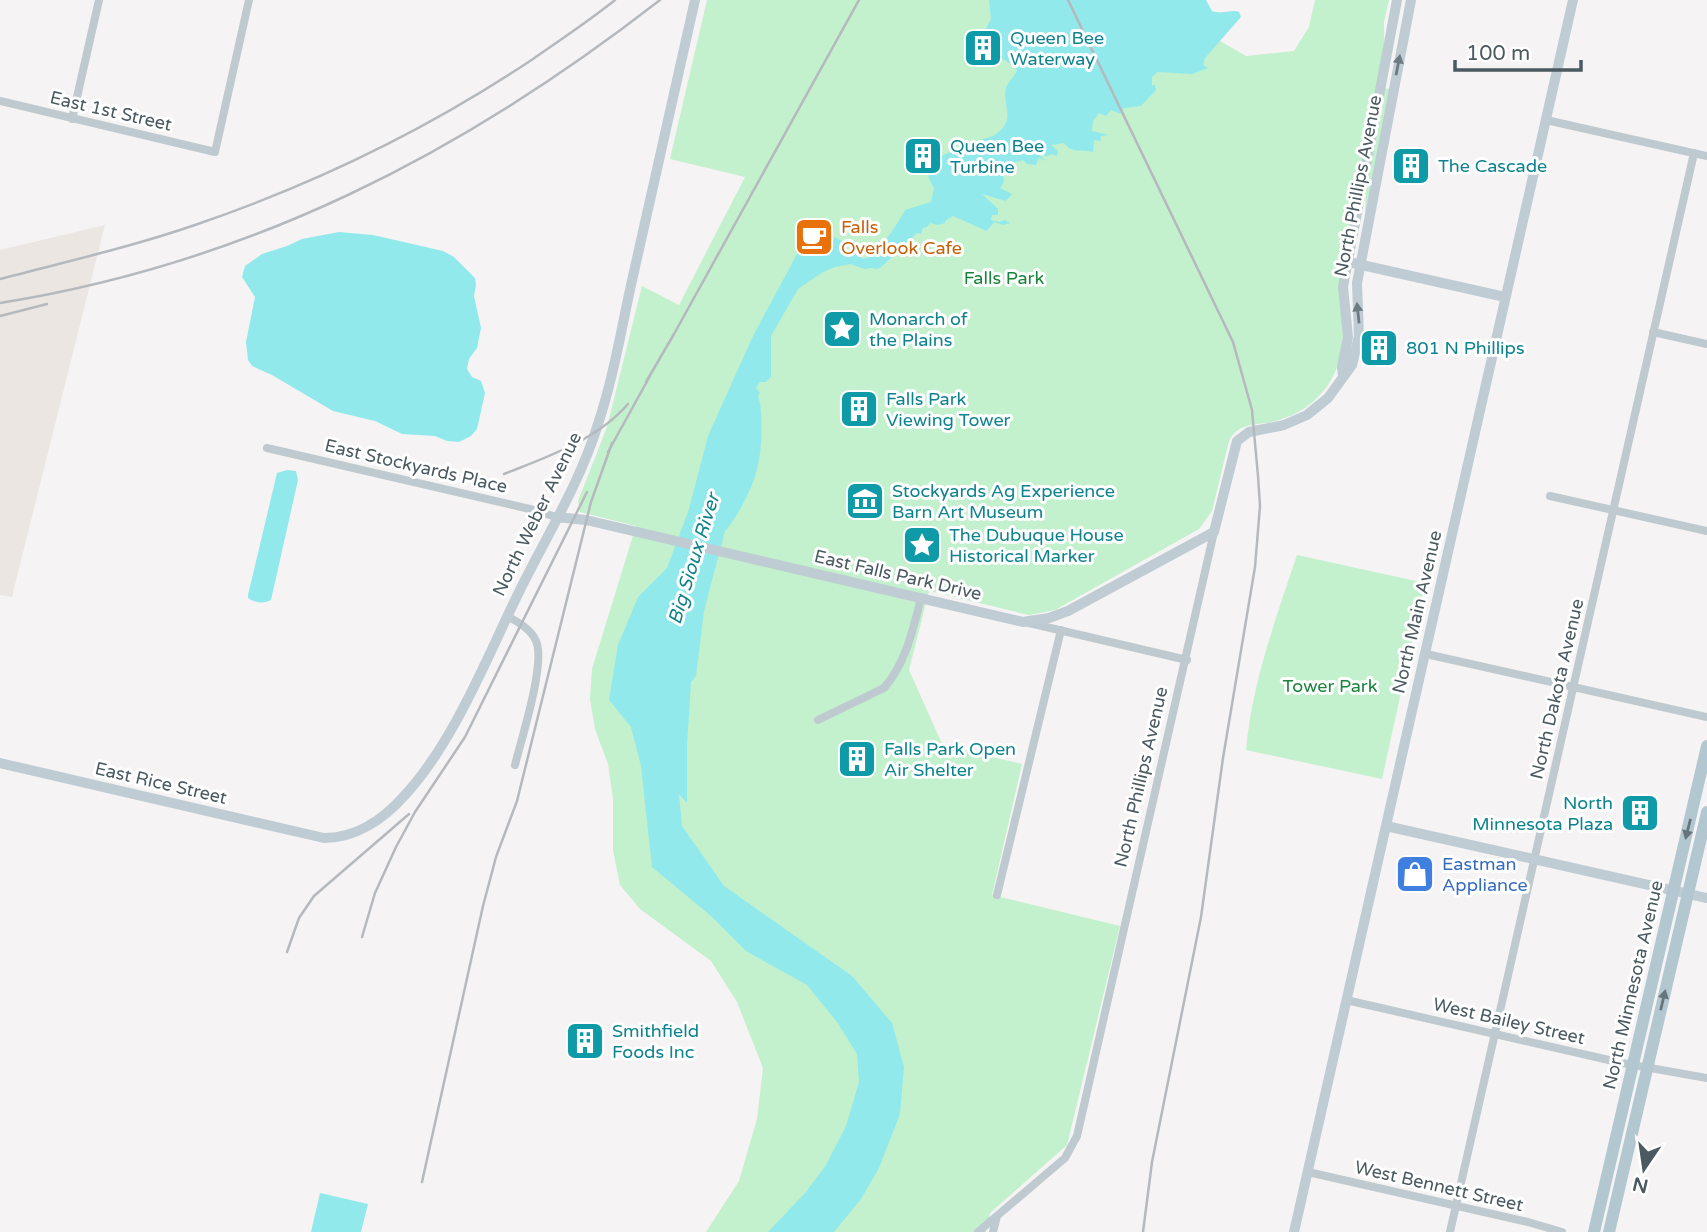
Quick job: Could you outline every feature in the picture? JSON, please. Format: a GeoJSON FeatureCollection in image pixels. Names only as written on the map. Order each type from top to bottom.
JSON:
{"type":"FeatureCollection","features":[{"type":"Feature","properties":{"kind":"main road","name":"North Minnesota Avenue"},"geometry":{"type":"LineString","coordinates":[[1594,1232],[1707,746]]}},
{"type":"Feature","properties":{"kind":"main road","name":"North Minnesota Avenue"},"geometry":{"type":"LineString","coordinates":[[1609,1232],[1707,812]]}},
{"type":"Feature","properties":{"kind":"street"},"geometry":{"type":"LineString","coordinates":[[72,119],[99,0]]}},
{"type":"Feature","properties":{"kind":"street","name":"East 1st Street"},"geometry":{"type":"LineString","coordinates":[[0,101],[215,152],[249,0]]}},
{"type":"Feature","properties":{"kind":"street","name":"North Weber Avenue"},"geometry":{"type":"LineString","coordinates":[[314,837],[334,838],[362,831],[404,797],[427,767],[451,727],[507,617],[592,442],[608,388],[695,0]]}},
{"type":"Feature","properties":{"kind":"street","name":"North Phillips Avenue"},"geometry":{"type":"LineString","coordinates":[[1343,376],[1342,367],[1348,337],[1342,293],[1397,0]]}},
{"type":"Feature","properties":{"kind":"street","name":"North Phillips Avenue"},"geometry":{"type":"LineString","coordinates":[[978,1232],[1065,1158],[1077,1136],[1237,441],[1249,432],[1284,425],[1307,415],[1328,398],[1350,370],[1358,342],[1356,292],[1360,265],[1410,0]]}},
{"type":"Feature","properties":{"kind":"street","name":"North Main Avenue"},"geometry":{"type":"LineString","coordinates":[[1294,1232],[1573,0]]}},
{"type":"Feature","properties":{"kind":"street"},"geometry":{"type":"LineString","coordinates":[[1546,120],[1707,156]]}},
{"type":"Feature","properties":{"kind":"street","name":"North Dakota Avenue"},"geometry":{"type":"LineString","coordinates":[[1450,1232],[1694,153]]}},
{"type":"Feature","properties":{"kind":"street"},"geometry":{"type":"LineString","coordinates":[[1347,262],[1505,297]]}},
{"type":"Feature","properties":{"kind":"street"},"geometry":{"type":"LineString","coordinates":[[1653,332],[1707,344]]}},
{"type":"Feature","properties":{"kind":"street","name":"East Stockyards Place"},"geometry":{"type":"LineString","coordinates":[[267,448],[556,517]]}},
{"type":"Feature","properties":{"kind":"street"},"geometry":{"type":"LineString","coordinates":[[1550,496],[1707,531]]}},
{"type":"Feature","properties":{"kind":"street","name":"East Falls Park Drive"},"geometry":{"type":"LineString","coordinates":[[556,517],[574,518],[1023,622],[1049,618],[1068,611],[1214,532]]}},
{"type":"Feature","properties":{"kind":"street"},"geometry":{"type":"LineString","coordinates":[[818,720],[884,688],[890,681],[910,640],[921,598]]}},
{"type":"Feature","properties":{"kind":"street"},"geometry":{"type":"LineString","coordinates":[[507,617],[536,640],[538,656],[535,685],[515,765]]}},
{"type":"Feature","properties":{"kind":"street"},"geometry":{"type":"LineString","coordinates":[[1023,622],[1186,660]]}},
{"type":"Feature","properties":{"kind":"street"},"geometry":{"type":"LineString","coordinates":[[997,895],[1061,630]]}},
{"type":"Feature","properties":{"kind":"street"},"geometry":{"type":"LineString","coordinates":[[1426,654],[1707,717]]}},
{"type":"Feature","properties":{"kind":"street","name":"East Rice Street"},"geometry":{"type":"LineString","coordinates":[[0,763],[314,837]]}},
{"type":"Feature","properties":{"kind":"street"},"geometry":{"type":"LineString","coordinates":[[1386,826],[1707,898]]}},
{"type":"Feature","properties":{"kind":"street","name":"West Bailey Street"},"geometry":{"type":"LineString","coordinates":[[1346,1000],[1707,1078]]}},
{"type":"Feature","properties":{"kind":"street","name":"West Bennett Street"},"geometry":{"type":"LineString","coordinates":[[1308,1172],[1562,1232]]}},
{"type":"Feature","properties":{"kind":"street"},"geometry":{"type":"LineString","coordinates":[[993,1232],[997,1216]]}},
{"type":"Feature","properties":{"kind":"shaded area"},"geometry":{"type":"Polygon","coordinates":[[[105,225],[12,597],[0,595],[0,250],[105,225]]]}},
{"type":"Feature","properties":{"kind":"green space","name":"Falls Park"},"geometry":{"type":"Polygon","coordinates":[[[707,0],[1184,0],[1187,22],[1246,56],[1294,51],[1309,27],[1315,0],[1389,0],[1384,22],[1384,47],[1339,295],[1343,324],[1342,350],[1338,366],[1322,393],[1298,412],[1283,419],[1245,427],[1232,436],[1212,511],[1199,529],[1055,610],[1029,615],[929,591],[909,670],[943,746],[1022,764],[992,895],[1120,926],[1067,1145],[990,1213],[986,1232],[706,1232],[739,1181],[757,1119],[763,1068],[737,1002],[711,961],[640,909],[620,885],[613,850],[613,799],[608,764],[595,729],[590,699],[592,669],[636,526],[580,512],[578,501],[607,427],[642,286],[679,305],[745,177],[670,159],[707,0]]]}},
{"type":"Feature","properties":{"kind":"green space"},"geometry":{"type":"Polygon","coordinates":[[[1384,88],[1390,89],[1365,217],[1366,182],[1384,88]]]}},
{"type":"Feature","properties":{"kind":"green space","name":"Tower Park"},"geometry":{"type":"Polygon","coordinates":[[[1297,555],[1425,583],[1382,779],[1246,750],[1259,675],[1297,555]]]}},
{"type":"Feature","properties":{"kind":"water"},"geometry":{"type":"Polygon","coordinates":[[[989,0],[1206,0],[1212,11],[1236,11],[1241,17],[1205,58],[1203,65],[1208,68],[1192,74],[1158,72],[1152,77],[1152,86],[1155,84],[1156,90],[1141,106],[1124,108],[1120,114],[1111,110],[1106,116],[1099,113],[1093,121],[1092,131],[1109,135],[1101,136],[1102,141],[1094,140],[1093,152],[1074,150],[1064,143],[1051,145],[1058,151],[1057,156],[1051,154],[1046,157],[1043,153],[1040,156],[1047,161],[1039,158],[1036,165],[999,155],[995,168],[1003,175],[1004,182],[1000,188],[1012,194],[1006,201],[982,194],[998,209],[998,215],[992,215],[991,220],[1005,220],[1010,223],[1003,225],[994,222],[987,231],[953,216],[945,223],[930,223],[923,228],[921,234],[903,232],[880,258],[882,266],[865,269],[850,264],[835,267],[798,289],[771,336],[771,377],[766,382],[760,382],[756,388],[760,393],[758,395],[762,423],[758,465],[747,496],[725,531],[704,611],[696,676],[691,682],[687,803],[679,794],[682,826],[724,886],[852,976],[892,1023],[904,1067],[900,1114],[879,1168],[861,1199],[834,1232],[768,1232],[806,1192],[826,1165],[846,1126],[859,1082],[857,1054],[837,1022],[807,985],[746,951],[711,916],[652,867],[641,766],[631,727],[609,700],[618,645],[638,597],[667,568],[689,509],[708,436],[753,336],[803,243],[826,254],[835,237],[843,242],[844,250],[854,252],[863,259],[869,257],[887,238],[905,210],[931,202],[934,188],[928,168],[934,160],[994,135],[1005,124],[1006,88],[1017,70],[996,53],[993,44],[981,38],[991,19],[989,0]]]}},
{"type":"Feature","properties":{"kind":"water"},"geometry":{"type":"Polygon","coordinates":[[[339,232],[373,235],[443,251],[454,257],[475,278],[474,296],[481,328],[477,348],[469,359],[467,369],[472,377],[481,381],[485,393],[477,429],[471,436],[459,442],[435,436],[402,434],[375,421],[333,411],[252,366],[248,360],[246,342],[255,297],[242,277],[245,266],[262,254],[302,239],[339,232]]]}},
{"type":"Feature","properties":{"kind":"water"},"geometry":{"type":"Polygon","coordinates":[[[296,471],[298,480],[271,600],[257,602],[248,598],[248,595],[277,473],[296,471]]]}},
{"type":"Feature","properties":{"kind":"water"},"geometry":{"type":"Polygon","coordinates":[[[320,1193],[368,1204],[361,1232],[311,1232],[320,1193]]]}},
{"type":"Feature","properties":{"kind":"waterway","name":"Big Sioux River"},"geometry":{"type":"LineString","coordinates":[[980,173],[1024,148]]}},
{"type":"Feature","properties":{"kind":"waterway","name":"Big Sioux River"},"geometry":{"type":"LineString","coordinates":[[876,261],[923,216]]}},
{"type":"Feature","properties":{"kind":"railway"},"geometry":{"type":"LineString","coordinates":[[0,279],[171,233],[240,209],[327,173],[411,132],[493,85],[615,0]]}},
{"type":"Feature","properties":{"kind":"railway"},"geometry":{"type":"LineString","coordinates":[[0,303],[92,285],[181,260],[266,230],[349,194],[430,153],[508,107],[585,56],[660,0]]}},
{"type":"Feature","properties":{"kind":"railway"},"geometry":{"type":"LineString","coordinates":[[646,382],[859,0]]}},
{"type":"Feature","properties":{"kind":"railway"},"geometry":{"type":"LineString","coordinates":[[1068,0],[1233,342],[1252,410],[1260,506],[1255,567],[1223,758],[1201,917],[1152,1162],[1143,1232]]}},
{"type":"Feature","properties":{"kind":"railway"},"geometry":{"type":"LineString","coordinates":[[0,316],[47,304]]}},
{"type":"Feature","properties":{"kind":"railway"},"geometry":{"type":"LineString","coordinates":[[608,452],[650,376]]}},
{"type":"Feature","properties":{"kind":"railway"},"geometry":{"type":"LineString","coordinates":[[504,474],[554,454],[602,428],[628,404]]}},
{"type":"Feature","properties":{"kind":"railway"},"geometry":{"type":"LineString","coordinates":[[422,1182],[483,906],[496,857],[517,801],[591,502],[612,443]]}},
{"type":"Feature","properties":{"kind":"railway"},"geometry":{"type":"LineString","coordinates":[[362,937],[375,893],[396,847],[415,812],[465,737],[587,492]]}},
{"type":"Feature","properties":{"kind":"railway"},"geometry":{"type":"LineString","coordinates":[[287,952],[299,918],[314,896],[409,814]]}},
{"type":"Feature","properties":{"kind":"place","name":"Queen Bee Waterway"},"geometry":{"type":"Point","coordinates":[983,48]}},
{"type":"Feature","properties":{"kind":"place","name":"Queen Bee Turbine"},"geometry":{"type":"Point","coordinates":[923,156]}},
{"type":"Feature","properties":{"kind":"place","name":"The Cascade"},"geometry":{"type":"Point","coordinates":[1411,166]}},
{"type":"Feature","properties":{"kind":"place","name":"Falls Overlook Cafe"},"geometry":{"type":"Point","coordinates":[814,237]}},
{"type":"Feature","properties":{"kind":"place","name":"Monarch of the Plains"},"geometry":{"type":"Point","coordinates":[842,329]}},
{"type":"Feature","properties":{"kind":"place","name":"801 N Phillips"},"geometry":{"type":"Point","coordinates":[1379,348]}},
{"type":"Feature","properties":{"kind":"place","name":"Falls Park Viewing Tower"},"geometry":{"type":"Point","coordinates":[859,409]}},
{"type":"Feature","properties":{"kind":"place","name":"Stockyards Ag Experience Barn Art Museum"},"geometry":{"type":"Point","coordinates":[865,501]}},
{"type":"Feature","properties":{"kind":"place","name":"The Dubuque House Historical Marker"},"geometry":{"type":"Point","coordinates":[922,545]}},
{"type":"Feature","properties":{"kind":"place","name":"Falls Park Open Air Shelter"},"geometry":{"type":"Point","coordinates":[857,759]}},
{"type":"Feature","properties":{"kind":"place","name":"North Minnesota Plaza"},"geometry":{"type":"Point","coordinates":[1640,813]}},
{"type":"Feature","properties":{"kind":"place","name":"Eastman Appliance"},"geometry":{"type":"Point","coordinates":[1415,874]}},
{"type":"Feature","properties":{"kind":"place","name":"Smithfield Foods Inc"},"geometry":{"type":"Point","coordinates":[585,1041]}}]}
